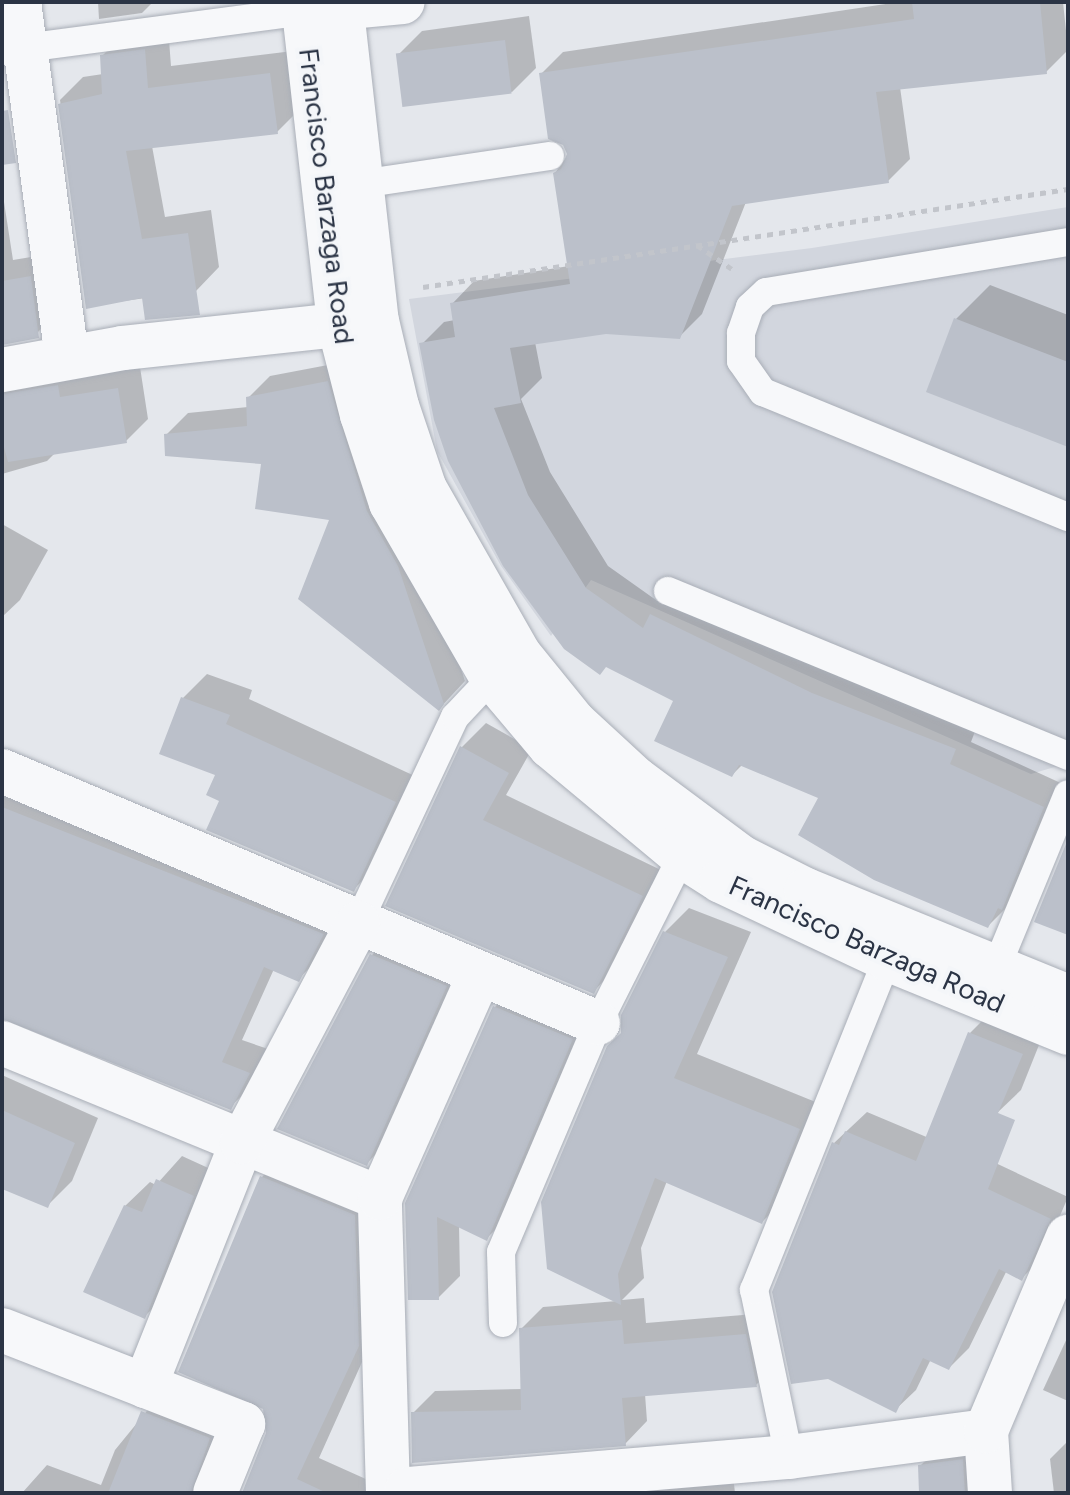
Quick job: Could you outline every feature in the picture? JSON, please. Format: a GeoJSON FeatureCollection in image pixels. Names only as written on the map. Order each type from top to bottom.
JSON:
{"type":"FeatureCollection","features":[{"type":"Feature","properties":{"kind":"street"},"geometry":{"type":"LineString","coordinates":[[19,2],[14,50],[67,356]]}},
{"type":"Feature","properties":{"kind":"street"},"geometry":{"type":"LineString","coordinates":[[322,6],[403,2]]}},
{"type":"Feature","properties":{"kind":"street","name":"Francisco Barzaga Road"},"geometry":{"type":"LineString","coordinates":[[322,6],[360,184],[364,313]]}},
{"type":"Feature","properties":{"kind":"street","name":"Francisco Barzaga Road"},"geometry":{"type":"LineString","coordinates":[[322,6],[391,503],[505,665],[550,746],[682,856],[785,914],[887,959],[1068,997]]}},
{"type":"Feature","properties":{"kind":"street"},"geometry":{"type":"LineString","coordinates":[[2,370],[67,356],[364,313]]}},
{"type":"Feature","properties":{"kind":"street","name":"Francisco Barzaga Road"},"geometry":{"type":"LineString","coordinates":[[505,665],[636,779],[741,857],[991,981],[1068,1033]]}},
{"type":"Feature","properties":{"kind":"street"},"geometry":{"type":"LineString","coordinates":[[2,771],[479,976],[598,1023]]}},
{"type":"Feature","properties":{"kind":"street"},"geometry":{"type":"LineString","coordinates":[[145,1386],[242,1142],[358,923]]}},
{"type":"Feature","properties":{"kind":"street"},"geometry":{"type":"LineString","coordinates":[[388,1493],[380,1198],[479,976]]}},
{"type":"Feature","properties":{"kind":"street"},"geometry":{"type":"LineString","coordinates":[[2,1043],[380,1198]]}},
{"type":"Feature","properties":{"kind":"street"},"geometry":{"type":"LineString","coordinates":[[990,1493],[986,1431],[1068,1237]]}},
{"type":"Feature","properties":{"kind":"street"},"geometry":{"type":"LineString","coordinates":[[2,1330],[243,1424],[215,1493]]}},
{"type":"Feature","properties":{"kind":"street"},"geometry":{"type":"LineString","coordinates":[[407,1493],[422,1487],[789,1457],[986,1431]]}},
{"type":"Feature","properties":{"kind":"lane"},"geometry":{"type":"LineString","coordinates":[[14,50],[322,6]]}},
{"type":"Feature","properties":{"kind":"lane"},"geometry":{"type":"LineString","coordinates":[[360,184],[550,156]]}},
{"type":"Feature","properties":{"kind":"lane"},"geometry":{"type":"LineString","coordinates":[[1068,242],[766,292],[750,307],[741,333],[741,361],[763,392],[1068,517]]}},
{"type":"Feature","properties":{"kind":"lane"},"geometry":{"type":"LineString","coordinates":[[668,591],[1068,756]]}},
{"type":"Feature","properties":{"kind":"lane"},"geometry":{"type":"LineString","coordinates":[[358,923],[455,717],[505,665]]}},
{"type":"Feature","properties":{"kind":"lane"},"geometry":{"type":"LineString","coordinates":[[991,981],[1068,794]]}},
{"type":"Feature","properties":{"kind":"lane"},"geometry":{"type":"LineString","coordinates":[[503,1323],[501,1252],[598,1023],[682,856]]}},
{"type":"Feature","properties":{"kind":"lane"},"geometry":{"type":"LineString","coordinates":[[789,1457],[754,1290],[887,959]]}},
{"type":"Feature","properties":{"kind":"path"},"geometry":{"type":"LineString","coordinates":[[364,313],[1068,189]]}},
{"type":"Feature","properties":{"kind":"shaded area"},"geometry":{"type":"Polygon","coordinates":[[[1068,207],[1068,763],[1031,774],[591,580],[551,636],[501,566],[437,451],[409,299],[812,248],[1068,207]]]}},
{"type":"Feature","properties":{"kind":"building"},"geometry":{"type":"Polygon","coordinates":[[[912,2],[1040,2],[1047,74],[876,92],[889,183],[732,206],[680,339],[606,334],[510,348],[521,403],[494,408],[528,495],[586,588],[643,628],[650,614],[812,693],[956,749],[950,764],[1044,807],[1002,910],[998,908],[988,928],[874,880],[798,835],[818,798],[739,765],[732,777],[654,741],[673,701],[606,667],[600,675],[564,649],[503,566],[448,461],[434,420],[419,343],[455,337],[450,303],[570,284],[553,173],[561,169],[567,154],[563,145],[548,139],[539,73],[914,19],[912,2]]]}},
{"type":"Feature","properties":{"kind":"building"},"geometry":{"type":"Polygon","coordinates":[[[505,40],[512,94],[402,107],[396,53],[505,40]]]}},
{"type":"Feature","properties":{"kind":"building"},"geometry":{"type":"Polygon","coordinates":[[[145,49],[148,88],[270,73],[278,134],[126,151],[142,239],[188,233],[200,315],[145,320],[142,298],[86,309],[58,104],[102,94],[100,55],[145,49]]]}},
{"type":"Feature","properties":{"kind":"building"},"geometry":{"type":"Polygon","coordinates":[[[8,110],[16,163],[2,165],[2,111],[8,110]]]}},
{"type":"Feature","properties":{"kind":"building"},"geometry":{"type":"Polygon","coordinates":[[[31,276],[39,338],[2,345],[2,281],[31,276]]]}},
{"type":"Feature","properties":{"kind":"building"},"geometry":{"type":"Polygon","coordinates":[[[954,318],[1068,362],[1068,447],[926,392],[954,318]]]}},
{"type":"Feature","properties":{"kind":"building"},"geometry":{"type":"Polygon","coordinates":[[[328,381],[367,511],[398,566],[444,704],[439,711],[298,599],[329,520],[255,509],[261,464],[165,456],[164,434],[247,426],[246,397],[328,381]]]}},
{"type":"Feature","properties":{"kind":"building"},"geometry":{"type":"Polygon","coordinates":[[[58,385],[60,397],[118,388],[127,443],[8,462],[2,440],[2,394],[58,385]]]}},
{"type":"Feature","properties":{"kind":"building"},"geometry":{"type":"Polygon","coordinates":[[[181,697],[230,715],[226,724],[396,802],[354,892],[206,830],[219,801],[206,795],[215,775],[159,754],[181,697]]]}},
{"type":"Feature","properties":{"kind":"building"},"geometry":{"type":"Polygon","coordinates":[[[460,746],[509,773],[483,820],[643,896],[594,994],[385,906],[460,746]]]}},
{"type":"Feature","properties":{"kind":"building"},"geometry":{"type":"Polygon","coordinates":[[[2,807],[324,934],[299,982],[264,967],[222,1062],[250,1073],[231,1110],[2,1019],[2,807]]]}},
{"type":"Feature","properties":{"kind":"building"},"geometry":{"type":"Polygon","coordinates":[[[1068,839],[1068,935],[1034,922],[1068,839]]]}},
{"type":"Feature","properties":{"kind":"building"},"geometry":{"type":"Polygon","coordinates":[[[663,931],[728,957],[674,1078],[800,1129],[762,1224],[655,1178],[618,1274],[621,1305],[547,1269],[541,1202],[607,1046],[621,1033],[621,1015],[663,931]]]}},
{"type":"Feature","properties":{"kind":"building"},"geometry":{"type":"Polygon","coordinates":[[[370,954],[447,986],[367,1166],[277,1129],[370,954]]]}},
{"type":"Feature","properties":{"kind":"building"},"geometry":{"type":"Polygon","coordinates":[[[493,1006],[573,1039],[487,1241],[437,1217],[439,1300],[408,1300],[405,1203],[493,1006]]]}},
{"type":"Feature","properties":{"kind":"building"},"geometry":{"type":"Polygon","coordinates":[[[968,1032],[1023,1054],[998,1113],[1015,1120],[988,1189],[1051,1219],[1022,1281],[999,1269],[949,1370],[923,1358],[896,1413],[828,1379],[791,1384],[772,1292],[832,1142],[839,1145],[845,1131],[916,1161],[968,1032]]]}},
{"type":"Feature","properties":{"kind":"building"},"geometry":{"type":"Polygon","coordinates":[[[2,1110],[75,1143],[48,1208],[2,1189],[2,1110]]]}},
{"type":"Feature","properties":{"kind":"building"},"geometry":{"type":"Polygon","coordinates":[[[260,1176],[355,1215],[359,1346],[297,1479],[327,1493],[242,1493],[266,1433],[263,1409],[178,1372],[260,1176]]]}},
{"type":"Feature","properties":{"kind":"building"},"geometry":{"type":"Polygon","coordinates":[[[156,1179],[194,1196],[145,1319],[83,1292],[124,1205],[142,1212],[156,1179]]]}},
{"type":"Feature","properties":{"kind":"building"},"geometry":{"type":"Polygon","coordinates":[[[622,1320],[624,1344],[746,1334],[757,1387],[622,1398],[626,1446],[412,1463],[411,1412],[521,1410],[519,1328],[622,1320]]]}},
{"type":"Feature","properties":{"kind":"building"},"geometry":{"type":"Polygon","coordinates":[[[141,1411],[210,1438],[191,1493],[108,1493],[141,1411]]]}},
{"type":"Feature","properties":{"kind":"building"},"geometry":{"type":"Polygon","coordinates":[[[963,1459],[965,1493],[919,1493],[918,1465],[963,1459]]]}}]}
